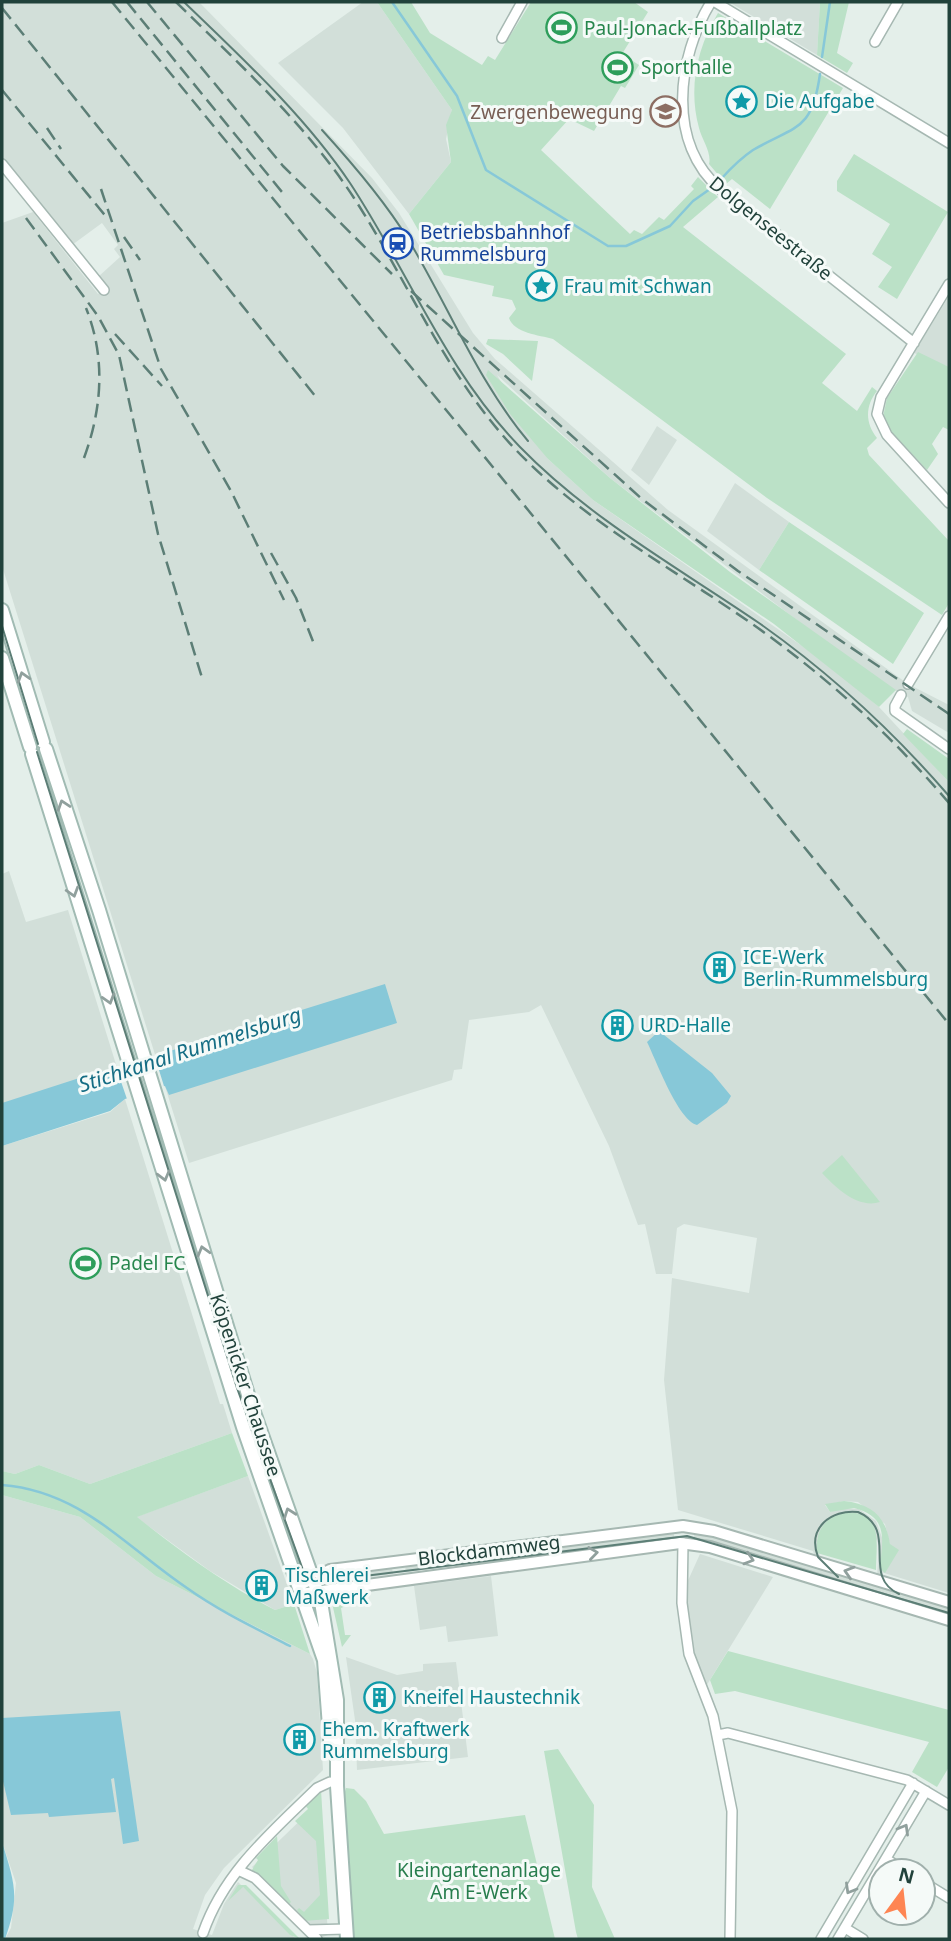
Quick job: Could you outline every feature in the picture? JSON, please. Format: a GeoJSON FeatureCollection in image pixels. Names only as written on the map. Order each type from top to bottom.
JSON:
{"type":"FeatureCollection","features":[{"type":"Feature","properties":{"kind":"main road","name":"Köpenicker Chaussee"},"geometry":{"type":"LineString","coordinates":[[2,610],[99,910],[140,1051],[250,1401],[317,1591],[328,1661]]}},
{"type":"Feature","properties":{"kind":"main road","name":"Köpenicker Chaussee"},"geometry":{"type":"LineString","coordinates":[[2,658],[243,1427],[299,1590],[328,1661]]}},
{"type":"Feature","properties":{"kind":"main road"},"geometry":{"type":"LineString","coordinates":[[328,1661],[330,1782],[342,1934]]}},
{"type":"Feature","properties":{"kind":"main road"},"geometry":{"type":"LineString","coordinates":[[328,1661],[342,1934]]}},
{"type":"Feature","properties":{"kind":"street"},"geometry":{"type":"LineString","coordinates":[[502,37],[523,2]]}},
{"type":"Feature","properties":{"kind":"street","name":"Dolgenseestraße"},"geometry":{"type":"LineString","coordinates":[[914,343],[721,190],[702,169],[686,131],[683,72],[698,23],[713,2],[949,143]]}},
{"type":"Feature","properties":{"kind":"street"},"geometry":{"type":"LineString","coordinates":[[875,41],[898,2]]}},
{"type":"Feature","properties":{"kind":"street"},"geometry":{"type":"LineString","coordinates":[[2,164],[104,290]]}},
{"type":"Feature","properties":{"kind":"street"},"geometry":{"type":"LineString","coordinates":[[949,284],[881,397],[877,414],[887,435],[949,503]]}},
{"type":"Feature","properties":{"kind":"street"},"geometry":{"type":"LineString","coordinates":[[908,684],[947,619]]}},
{"type":"Feature","properties":{"kind":"street"},"geometry":{"type":"LineString","coordinates":[[901,695],[895,711],[949,749]]}},
{"type":"Feature","properties":{"kind":"street"},"geometry":{"type":"LineString","coordinates":[[683,1526],[682,1603],[689,1654],[718,1735],[732,1811],[730,1939]]}},
{"type":"Feature","properties":{"kind":"street","name":"Blockdammweg"},"geometry":{"type":"LineString","coordinates":[[299,1590],[312,1577],[330,1570],[683,1526],[714,1531],[949,1602]]}},
{"type":"Feature","properties":{"kind":"street","name":"Blockdammweg"},"geometry":{"type":"LineString","coordinates":[[299,1590],[317,1591],[683,1543],[719,1550],[949,1620]]}},
{"type":"Feature","properties":{"kind":"street"},"geometry":{"type":"LineString","coordinates":[[718,1735],[728,1733],[913,1783],[949,1805]]}},
{"type":"Feature","properties":{"kind":"street"},"geometry":{"type":"LineString","coordinates":[[203,1933],[214,1903],[244,1859],[317,1788],[330,1782]]}},
{"type":"Feature","properties":{"kind":"street"},"geometry":{"type":"LineString","coordinates":[[821,1939],[913,1783]]}},
{"type":"Feature","properties":{"kind":"street"},"geometry":{"type":"LineString","coordinates":[[887,1857],[926,1791]]}},
{"type":"Feature","properties":{"kind":"street"},"geometry":{"type":"LineString","coordinates":[[238,1870],[255,1878],[317,1939]]}},
{"type":"Feature","properties":{"kind":"street"},"geometry":{"type":"LineString","coordinates":[[838,1939],[867,1891]]}},
{"type":"Feature","properties":{"kind":"street"},"geometry":{"type":"LineString","coordinates":[[845,1928],[863,1939]]}},
{"type":"Feature","properties":{"kind":"street"},"geometry":{"type":"LineString","coordinates":[[307,1930],[342,1934]]}},
{"type":"Feature","properties":{"kind":"shaded area"},"geometry":{"type":"Polygon","coordinates":[[[2,2],[199,2],[372,178],[399,213],[473,333],[495,359],[668,510],[908,684],[949,705],[949,733],[912,711],[908,697],[877,681],[610,478],[497,375],[548,459],[593,500],[825,662],[879,707],[949,782],[949,1593],[881,1572],[882,1578],[877,1576],[879,1545],[865,1518],[858,1514],[841,1513],[826,1521],[817,1539],[820,1559],[815,1557],[813,1551],[678,1510],[664,1380],[672,1278],[749,1293],[757,1238],[684,1224],[677,1228],[672,1274],[656,1274],[645,1224],[638,1225],[609,1146],[541,1005],[529,1012],[469,1020],[462,1069],[454,1070],[452,1080],[189,1163],[2,566],[2,223],[33,212],[98,294],[107,287],[98,277],[120,257],[114,249],[118,245],[102,223],[72,245],[2,159],[2,2]],[[844,1501],[825,1505],[830,1512],[841,1508],[859,1509],[876,1521],[884,1543],[881,1563],[890,1545],[885,1524],[858,1502],[844,1501]]]}},
{"type":"Feature","properties":{"kind":"shaded area"},"geometry":{"type":"Polygon","coordinates":[[[363,2],[377,2],[452,110],[446,139],[451,162],[409,214],[343,128],[278,63],[363,2]]]}},
{"type":"Feature","properties":{"kind":"shaded area"},"geometry":{"type":"Polygon","coordinates":[[[729,2],[820,2],[817,55],[729,2]]]}},
{"type":"Feature","properties":{"kind":"shaded area"},"geometry":{"type":"Polygon","coordinates":[[[949,296],[949,367],[914,353],[949,296]]]}},
{"type":"Feature","properties":{"kind":"shaded area"},"geometry":{"type":"Polygon","coordinates":[[[657,426],[677,440],[649,485],[631,470],[657,426]]]}},
{"type":"Feature","properties":{"kind":"shaded area"},"geometry":{"type":"Polygon","coordinates":[[[735,483],[789,522],[759,570],[707,531],[735,483]]]}},
{"type":"Feature","properties":{"kind":"shaded area"},"geometry":{"type":"Polygon","coordinates":[[[9,871],[26,922],[68,910],[119,1074],[80,1079],[2,1103],[2,874],[9,871]]]}},
{"type":"Feature","properties":{"kind":"shaded area"},"geometry":{"type":"Polygon","coordinates":[[[125,1099],[220,1404],[223,1404],[232,1433],[90,1484],[39,1465],[15,1474],[2,1471],[2,1146],[110,1112],[125,1099]]]}},
{"type":"Feature","properties":{"kind":"shaded area"},"geometry":{"type":"Polygon","coordinates":[[[259,1440],[305,1569],[304,1574],[294,1557],[252,1442],[259,1440]]]}},
{"type":"Feature","properties":{"kind":"shaded area"},"geometry":{"type":"Polygon","coordinates":[[[248,1476],[294,1604],[275,1610],[210,1571],[136,1517],[248,1476]]]}},
{"type":"Feature","properties":{"kind":"shaded area"},"geometry":{"type":"Polygon","coordinates":[[[2,1495],[80,1517],[156,1576],[310,1654],[317,1673],[323,1770],[224,1868],[205,1895],[193,1929],[212,1935],[224,1904],[238,1882],[296,1939],[5,1939],[11,1928],[16,1883],[2,1842],[2,1495]]]}},
{"type":"Feature","properties":{"kind":"shaded area"},"geometry":{"type":"Polygon","coordinates":[[[674,1531],[674,1538],[536,1556],[535,1549],[674,1531]]]}},
{"type":"Feature","properties":{"kind":"shaded area"},"geometry":{"type":"Polygon","coordinates":[[[694,1532],[888,1586],[899,1593],[949,1608],[949,1615],[694,1539],[694,1532]]]}},
{"type":"Feature","properties":{"kind":"shaded area"},"geometry":{"type":"Polygon","coordinates":[[[520,1551],[521,1558],[405,1572],[406,1565],[520,1551]]]}},
{"type":"Feature","properties":{"kind":"shaded area"},"geometry":{"type":"Polygon","coordinates":[[[700,1554],[773,1577],[705,1688],[691,1650],[686,1585],[700,1554]]]}},
{"type":"Feature","properties":{"kind":"shaded area"},"geometry":{"type":"Polygon","coordinates":[[[392,1568],[393,1574],[322,1583],[321,1577],[327,1575],[392,1568]]]}},
{"type":"Feature","properties":{"kind":"shaded area"},"geometry":{"type":"Polygon","coordinates":[[[491,1576],[498,1636],[448,1642],[446,1626],[420,1630],[414,1586],[491,1576]]]}},
{"type":"Feature","properties":{"kind":"shaded area"},"geometry":{"type":"Polygon","coordinates":[[[346,1657],[397,1675],[423,1671],[423,1664],[456,1662],[468,1757],[357,1770],[355,1720],[346,1657]]]}},
{"type":"Feature","properties":{"kind":"shaded area"},"geometry":{"type":"Polygon","coordinates":[[[314,1807],[320,1809],[328,1935],[323,1937],[252,1867],[314,1807]]]}},
{"type":"Feature","properties":{"kind":"green space"},"geometry":{"type":"Polygon","coordinates":[[[377,2],[411,2],[430,33],[482,65],[488,56],[495,60],[531,2],[634,2],[648,12],[622,54],[639,65],[625,88],[621,86],[594,131],[569,119],[541,150],[630,234],[634,230],[642,234],[659,217],[664,220],[694,189],[691,186],[698,177],[718,197],[683,227],[846,354],[822,383],[857,411],[872,387],[877,391],[870,403],[868,414],[870,426],[877,438],[867,448],[869,455],[949,541],[949,603],[942,615],[767,498],[553,339],[516,327],[509,318],[516,309],[512,300],[492,296],[494,286],[444,275],[409,214],[451,162],[446,125],[452,110],[377,2]]]}},
{"type":"Feature","properties":{"kind":"green space"},"geometry":{"type":"Polygon","coordinates":[[[820,2],[849,2],[837,53],[853,63],[847,73],[817,55],[820,2]]]}},
{"type":"Feature","properties":{"kind":"green space"},"geometry":{"type":"Polygon","coordinates":[[[718,13],[843,88],[770,209],[732,179],[726,184],[709,164],[708,151],[699,128],[694,98],[697,69],[705,40],[718,13]]]}},
{"type":"Feature","properties":{"kind":"green space"},"geometry":{"type":"Polygon","coordinates":[[[854,154],[948,212],[897,299],[878,287],[892,267],[872,254],[890,224],[837,191],[837,181],[854,154]]]}},
{"type":"Feature","properties":{"kind":"green space"},"geometry":{"type":"Polygon","coordinates":[[[488,339],[538,341],[532,381],[503,354],[486,344],[488,339]]]}},
{"type":"Feature","properties":{"kind":"green space"},"geometry":{"type":"Polygon","coordinates":[[[918,352],[949,367],[949,430],[943,427],[932,444],[938,454],[927,470],[887,427],[883,417],[887,398],[918,352]]]}},
{"type":"Feature","properties":{"kind":"green space"},"geometry":{"type":"Polygon","coordinates":[[[488,370],[610,478],[730,572],[896,690],[879,707],[774,624],[593,500],[548,459],[510,414],[486,375],[488,370]]]}},
{"type":"Feature","properties":{"kind":"green space"},"geometry":{"type":"Polygon","coordinates":[[[789,522],[924,613],[893,664],[759,570],[789,522]]]}},
{"type":"Feature","properties":{"kind":"green space"},"geometry":{"type":"Polygon","coordinates":[[[907,729],[949,759],[949,782],[903,734],[907,729]]]}},
{"type":"Feature","properties":{"kind":"green space"},"geometry":{"type":"Polygon","coordinates":[[[842,1155],[880,1202],[864,1203],[848,1196],[822,1173],[842,1155]]]}},
{"type":"Feature","properties":{"kind":"green space"},"geometry":{"type":"Polygon","coordinates":[[[232,1433],[248,1476],[137,1517],[204,1567],[275,1610],[294,1604],[310,1654],[156,1576],[80,1517],[2,1495],[2,1471],[15,1474],[39,1465],[90,1484],[232,1433]]]}},
{"type":"Feature","properties":{"kind":"green space"},"geometry":{"type":"Polygon","coordinates":[[[844,1501],[862,1505],[876,1514],[885,1526],[890,1544],[899,1550],[885,1573],[880,1569],[881,1531],[874,1517],[854,1508],[830,1512],[825,1504],[844,1501]]]}},
{"type":"Feature","properties":{"kind":"green space"},"geometry":{"type":"Polygon","coordinates":[[[841,1513],[865,1516],[871,1522],[877,1539],[876,1570],[817,1553],[821,1528],[841,1513]]]}},
{"type":"Feature","properties":{"kind":"green space"},"geometry":{"type":"Polygon","coordinates":[[[347,1595],[346,1606],[341,1608],[345,1635],[351,1635],[342,1647],[332,1603],[335,1596],[347,1595]]]}},
{"type":"Feature","properties":{"kind":"green space"},"geometry":{"type":"Polygon","coordinates":[[[728,1651],[949,1710],[949,1767],[937,1787],[912,1772],[929,1742],[735,1691],[715,1694],[710,1680],[728,1651]]]}},
{"type":"Feature","properties":{"kind":"green space","name":"Kleingartenanlage Am E-Werk"},"geometry":{"type":"Polygon","coordinates":[[[558,1749],[594,1805],[592,1887],[615,1939],[578,1939],[544,1751],[558,1749]]]}},
{"type":"Feature","properties":{"kind":"green space","name":"Kleingartenanlage Am E-Werk"},"geometry":{"type":"Polygon","coordinates":[[[346,1788],[354,1789],[366,1801],[384,1834],[525,1815],[555,1939],[353,1939],[344,1795],[346,1788]]]}},
{"type":"Feature","properties":{"kind":"green space"},"geometry":{"type":"Polygon","coordinates":[[[321,1790],[329,1919],[304,1921],[297,1910],[299,1908],[304,1912],[320,1895],[316,1841],[295,1821],[308,1809],[305,1805],[321,1790]]]}},
{"type":"Feature","properties":{"kind":"green space"},"geometry":{"type":"Polygon","coordinates":[[[277,1836],[281,1886],[291,1902],[288,1905],[252,1870],[258,1860],[256,1858],[277,1836]]]}},
{"type":"Feature","properties":{"kind":"green space"},"geometry":{"type":"Polygon","coordinates":[[[238,1885],[246,1885],[300,1939],[290,1935],[243,1887],[228,1901],[238,1885]]]}},
{"type":"Feature","properties":{"kind":"water","name":"Stichkanal Rummelsburg"},"geometry":{"type":"Polygon","coordinates":[[[385,984],[397,1023],[169,1095],[165,1086],[125,1099],[110,1111],[2,1146],[2,1103],[101,1071],[119,1074],[158,1061],[157,1055],[385,984]]]}},
{"type":"Feature","properties":{"kind":"water"},"geometry":{"type":"Polygon","coordinates":[[[659,1031],[712,1073],[731,1096],[727,1103],[697,1125],[690,1121],[675,1101],[647,1042],[659,1031]]]}},
{"type":"Feature","properties":{"kind":"water"},"geometry":{"type":"Polygon","coordinates":[[[120,1711],[139,1841],[123,1844],[114,1778],[111,1779],[116,1812],[49,1817],[48,1813],[11,1815],[2,1777],[2,1718],[120,1711]]]}},
{"type":"Feature","properties":{"kind":"water"},"geometry":{"type":"Polygon","coordinates":[[[2,1842],[14,1890],[13,1912],[5,1939],[2,1939],[2,1842]]]}},
{"type":"Feature","properties":{"kind":"pier"},"geometry":{"type":"Polygon","coordinates":[[[154,1054],[168,1099],[164,1091],[128,1102],[117,1070],[155,1059],[154,1054]]]}},
{"type":"Feature","properties":{"kind":"waterway"},"geometry":{"type":"LineString","coordinates":[[392,2],[457,96],[486,170],[608,246],[626,246],[670,226],[693,201],[710,189]]}},
{"type":"Feature","properties":{"kind":"waterway"},"geometry":{"type":"LineString","coordinates":[[822,57],[830,2]]}},
{"type":"Feature","properties":{"kind":"waterway"},"geometry":{"type":"LineString","coordinates":[[721,179],[753,150],[791,130],[807,117],[817,93],[820,74]]}},
{"type":"Feature","properties":{"kind":"waterway"},"geometry":{"type":"LineString","coordinates":[[2,1485],[30,1489],[79,1509],[199,1596],[290,1646]]}},
{"type":"Feature","properties":{"kind":"tram line"},"geometry":{"type":"LineString","coordinates":[[184,2],[272,88],[332,158],[371,216],[429,320],[470,386],[520,447],[547,473],[604,519],[759,623],[811,662],[883,725],[949,796]]}},
{"type":"Feature","properties":{"kind":"tram line"},"geometry":{"type":"LineString","coordinates":[[322,130],[368,183],[399,225],[478,368],[528,441]]}},
{"type":"Feature","properties":{"kind":"tram line"},"geometry":{"type":"LineString","coordinates":[[2,626],[38,744]]}},
{"type":"Feature","properties":{"kind":"tram line"},"geometry":{"type":"LineString","coordinates":[[37,752],[237,1388],[303,1570],[316,1579],[332,1580],[687,1536],[949,1613]]}},
{"type":"Feature","properties":{"kind":"tram line"},"geometry":{"type":"LineString","coordinates":[[838,1577],[818,1557],[816,1537],[824,1522],[831,1517],[858,1512],[870,1520],[877,1530],[882,1576],[888,1586],[899,1594]]}},
{"type":"Feature","properties":{"kind":"railway"},"geometry":{"type":"LineString","coordinates":[[112,2],[949,1024]]}},
{"type":"Feature","properties":{"kind":"railway"},"geometry":{"type":"LineString","coordinates":[[127,2],[282,192]]}},
{"type":"Feature","properties":{"kind":"railway"},"geometry":{"type":"LineString","coordinates":[[147,2],[283,166],[392,274]]}},
{"type":"Feature","properties":{"kind":"railway"},"geometry":{"type":"LineString","coordinates":[[176,2],[293,119],[335,171],[374,230],[468,391],[516,450],[543,476],[602,523],[758,628],[810,667],[859,709],[949,803]]}},
{"type":"Feature","properties":{"kind":"railway"},"geometry":{"type":"LineString","coordinates":[[2,8],[316,397]]}},
{"type":"Feature","properties":{"kind":"railway"},"geometry":{"type":"LineString","coordinates":[[2,90],[108,219]]}},
{"type":"Feature","properties":{"kind":"railway"},"geometry":{"type":"LineString","coordinates":[[47,128],[61,149]]}},
{"type":"Feature","properties":{"kind":"railway"},"geometry":{"type":"LineString","coordinates":[[101,189],[161,369],[231,491],[284,600]]}},
{"type":"Feature","properties":{"kind":"railway"},"geometry":{"type":"LineString","coordinates":[[26,218],[98,316],[119,355],[158,534],[203,681]]}},
{"type":"Feature","properties":{"kind":"railway"},"geometry":{"type":"LineString","coordinates":[[124,237],[140,260]]}},
{"type":"Feature","properties":{"kind":"railway"},"geometry":{"type":"LineString","coordinates":[[411,291],[642,499],[738,571],[949,714]]}},
{"type":"Feature","properties":{"kind":"railway"},"geometry":{"type":"LineString","coordinates":[[84,458],[95,421],[99,383],[97,346],[86,308]]}},
{"type":"Feature","properties":{"kind":"railway"},"geometry":{"type":"LineString","coordinates":[[115,334],[162,386]]}},
{"type":"Feature","properties":{"kind":"railway"},"geometry":{"type":"LineString","coordinates":[[271,553],[296,598],[314,644]]}},
{"type":"Feature","properties":{"kind":"place","name":"Paul-Jonack-Fußballplatz"},"geometry":{"type":"Point","coordinates":[561,28]}},
{"type":"Feature","properties":{"kind":"place","name":"Sporthalle"},"geometry":{"type":"Point","coordinates":[618,67]}},
{"type":"Feature","properties":{"kind":"place","name":"Die Aufgabe"},"geometry":{"type":"Point","coordinates":[742,101]}},
{"type":"Feature","properties":{"kind":"place","name":"Zwergenbewegung"},"geometry":{"type":"Point","coordinates":[666,112]}},
{"type":"Feature","properties":{"kind":"place","name":"Betriebsbahnhof Rummelsburg"},"geometry":{"type":"Point","coordinates":[397,243]}},
{"type":"Feature","properties":{"kind":"place","name":"Frau mit Schwan"},"geometry":{"type":"Point","coordinates":[541,286]}},
{"type":"Feature","properties":{"kind":"place","name":"ICE-Werk Berlin-Rummelsburg"},"geometry":{"type":"Point","coordinates":[720,968]}},
{"type":"Feature","properties":{"kind":"place","name":"URD-Halle"},"geometry":{"type":"Point","coordinates":[617,1025]}},
{"type":"Feature","properties":{"kind":"place","name":"Padel FC"},"geometry":{"type":"Point","coordinates":[86,1263]}},
{"type":"Feature","properties":{"kind":"place","name":"Tischlerei Maßwerk"},"geometry":{"type":"Point","coordinates":[262,1586]}},
{"type":"Feature","properties":{"kind":"place","name":"Kneifel Haustechnik"},"geometry":{"type":"Point","coordinates":[380,1697]}},
{"type":"Feature","properties":{"kind":"place","name":"Ehem. Kraftwerk Rummelsburg"},"geometry":{"type":"Point","coordinates":[299,1740]}}]}
